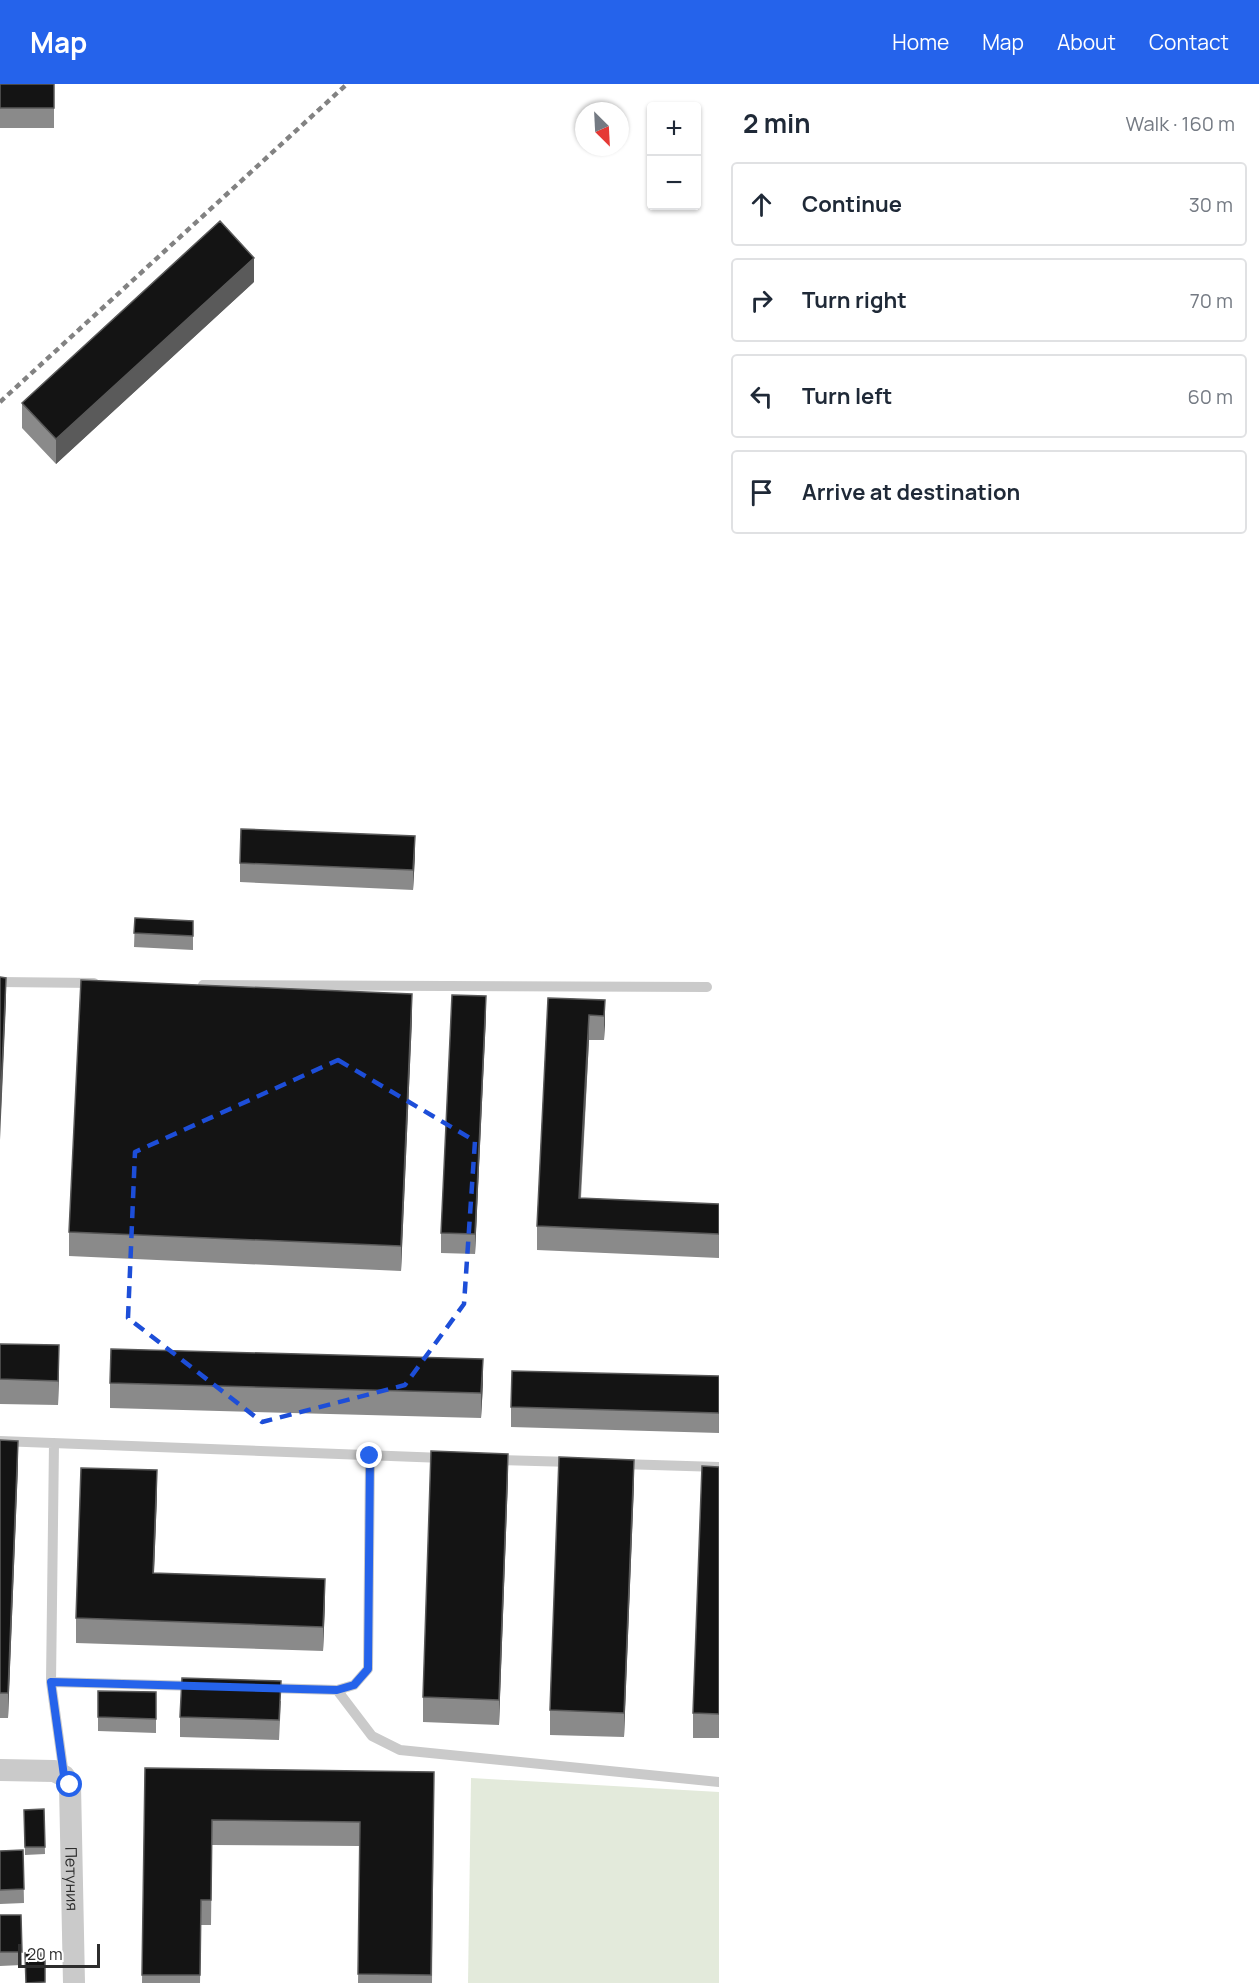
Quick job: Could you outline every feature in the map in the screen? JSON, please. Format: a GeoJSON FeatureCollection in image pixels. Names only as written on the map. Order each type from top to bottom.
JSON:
{"type":"FeatureCollection","features":[{"type":"Feature","properties":{"kind":"street"},"geometry":{"type":"LineString","coordinates":[[0,1770],[42,1769],[64,1776]]}},
{"type":"Feature","properties":{"kind":"street","name":"Петуния"},"geometry":{"type":"LineString","coordinates":[[64,1776],[70,1785],[72,1794],[74,1983]]}},
{"type":"Feature","properties":{"kind":"lane"},"geometry":{"type":"LineString","coordinates":[[0,982],[105,984]]}},
{"type":"Feature","properties":{"kind":"lane"},"geometry":{"type":"LineString","coordinates":[[186,985],[707,987]]}},
{"type":"Feature","properties":{"kind":"lane"},"geometry":{"type":"LineString","coordinates":[[0,1441],[451,1458]]}},
{"type":"Feature","properties":{"kind":"lane"},"geometry":{"type":"LineString","coordinates":[[54,1443],[51,1682],[64,1776]]}},
{"type":"Feature","properties":{"kind":"lane"},"geometry":{"type":"LineString","coordinates":[[254,1688],[337,1690],[354,1685],[368,1669],[370,1456]]}},
{"type":"Feature","properties":{"kind":"lane"},"geometry":{"type":"LineString","coordinates":[[486,1460],[579,1462]]}},
{"type":"Feature","properties":{"kind":"lane"},"geometry":{"type":"LineString","coordinates":[[614,1464],[719,1467]]}},
{"type":"Feature","properties":{"kind":"lane"},"geometry":{"type":"LineString","coordinates":[[51,1682],[206,1686]]}},
{"type":"Feature","properties":{"kind":"lane"},"geometry":{"type":"LineString","coordinates":[[337,1690],[372,1736],[400,1750],[719,1782]]}},
{"type":"Feature","properties":{"kind":"highlighted area"},"geometry":{"type":"Polygon","coordinates":[[[338,1060],[475,1141],[464,1304],[405,1385],[262,1422],[128,1318],[135,1152],[338,1060]]]}},
{"type":"Feature","properties":{"kind":"green space"},"geometry":{"type":"Polygon","coordinates":[[[471,1778],[719,1792],[719,1983],[468,1983],[471,1778]]]}},
{"type":"Feature","properties":{"kind":"building"},"geometry":{"type":"Polygon","coordinates":[[[0,84],[54,84],[54,108],[0,108],[0,84]]]}},
{"type":"Feature","properties":{"kind":"building"},"geometry":{"type":"Polygon","coordinates":[[[220,221],[254,258],[56,439],[22,403],[220,221]]]}},
{"type":"Feature","properties":{"kind":"building"},"geometry":{"type":"Polygon","coordinates":[[[241,829],[415,836],[413,870],[240,863],[241,829]]]}},
{"type":"Feature","properties":{"kind":"building"},"geometry":{"type":"Polygon","coordinates":[[[135,918],[193,921],[193,936],[134,933],[135,918]]]}},
{"type":"Feature","properties":{"kind":"building"},"geometry":{"type":"Polygon","coordinates":[[[0,977],[6,978],[0,1115],[0,977]]]}},
{"type":"Feature","properties":{"kind":"building"},"geometry":{"type":"Polygon","coordinates":[[[81,980],[412,994],[401,1246],[69,1232],[81,980]]]}},
{"type":"Feature","properties":{"kind":"building"},"geometry":{"type":"Polygon","coordinates":[[[452,995],[486,996],[475,1234],[441,1233],[452,995]]]}},
{"type":"Feature","properties":{"kind":"building"},"geometry":{"type":"Polygon","coordinates":[[[548,998],[605,1000],[604,1016],[589,1015],[579,1198],[719,1204],[719,1234],[537,1226],[548,998]]]}},
{"type":"Feature","properties":{"kind":"building"},"geometry":{"type":"Polygon","coordinates":[[[0,1344],[59,1345],[58,1381],[0,1379],[0,1344]]]}},
{"type":"Feature","properties":{"kind":"building"},"geometry":{"type":"Polygon","coordinates":[[[111,1349],[483,1359],[481,1393],[110,1383],[111,1349]]]}},
{"type":"Feature","properties":{"kind":"building"},"geometry":{"type":"Polygon","coordinates":[[[512,1371],[719,1376],[719,1413],[511,1407],[512,1371]]]}},
{"type":"Feature","properties":{"kind":"building"},"geometry":{"type":"Polygon","coordinates":[[[0,1440],[18,1441],[8,1693],[0,1693],[0,1440]]]}},
{"type":"Feature","properties":{"kind":"building"},"geometry":{"type":"Polygon","coordinates":[[[431,1451],[508,1454],[499,1700],[423,1697],[431,1451]]]}},
{"type":"Feature","properties":{"kind":"building"},"geometry":{"type":"Polygon","coordinates":[[[559,1457],[634,1460],[624,1713],[550,1710],[559,1457]]]}},
{"type":"Feature","properties":{"kind":"building"},"geometry":{"type":"Polygon","coordinates":[[[702,1466],[719,1467],[719,1714],[693,1713],[702,1466]]]}},
{"type":"Feature","properties":{"kind":"building"},"geometry":{"type":"Polygon","coordinates":[[[81,1468],[157,1470],[153,1573],[325,1579],[323,1627],[76,1618],[81,1468]]]}},
{"type":"Feature","properties":{"kind":"building"},"geometry":{"type":"Polygon","coordinates":[[[182,1678],[281,1681],[279,1720],[180,1717],[182,1678]]]}},
{"type":"Feature","properties":{"kind":"building"},"geometry":{"type":"Polygon","coordinates":[[[98,1691],[156,1692],[156,1719],[98,1717],[98,1691]]]}},
{"type":"Feature","properties":{"kind":"building"},"geometry":{"type":"Polygon","coordinates":[[[145,1768],[434,1772],[431,1975],[358,1974],[360,1822],[212,1820],[211,1900],[201,1900],[200,1975],[142,1975],[145,1768]]]}},
{"type":"Feature","properties":{"kind":"building"},"geometry":{"type":"Polygon","coordinates":[[[44,1809],[45,1847],[25,1847],[24,1810],[44,1809]]]}},
{"type":"Feature","properties":{"kind":"building"},"geometry":{"type":"Polygon","coordinates":[[[23,1850],[24,1889],[0,1890],[0,1851],[23,1850]]]}},
{"type":"Feature","properties":{"kind":"building"},"geometry":{"type":"Polygon","coordinates":[[[0,1915],[21,1915],[22,1952],[0,1952],[0,1915]]]}},
{"type":"Feature","properties":{"kind":"building"},"geometry":{"type":"Polygon","coordinates":[[[25,1953],[45,1953],[45,1982],[26,1983],[25,1953]]]}},
{"type":"Feature","properties":{"kind":"railway"},"geometry":{"type":"LineString","coordinates":[[0,402],[347,84]]}},
{"type":"Feature","properties":{"kind":"route"},"geometry":{"type":"LineString","coordinates":[[70,1785],[64,1776],[51,1682],[337,1690],[354,1685],[368,1669],[370,1456]]}}]}
